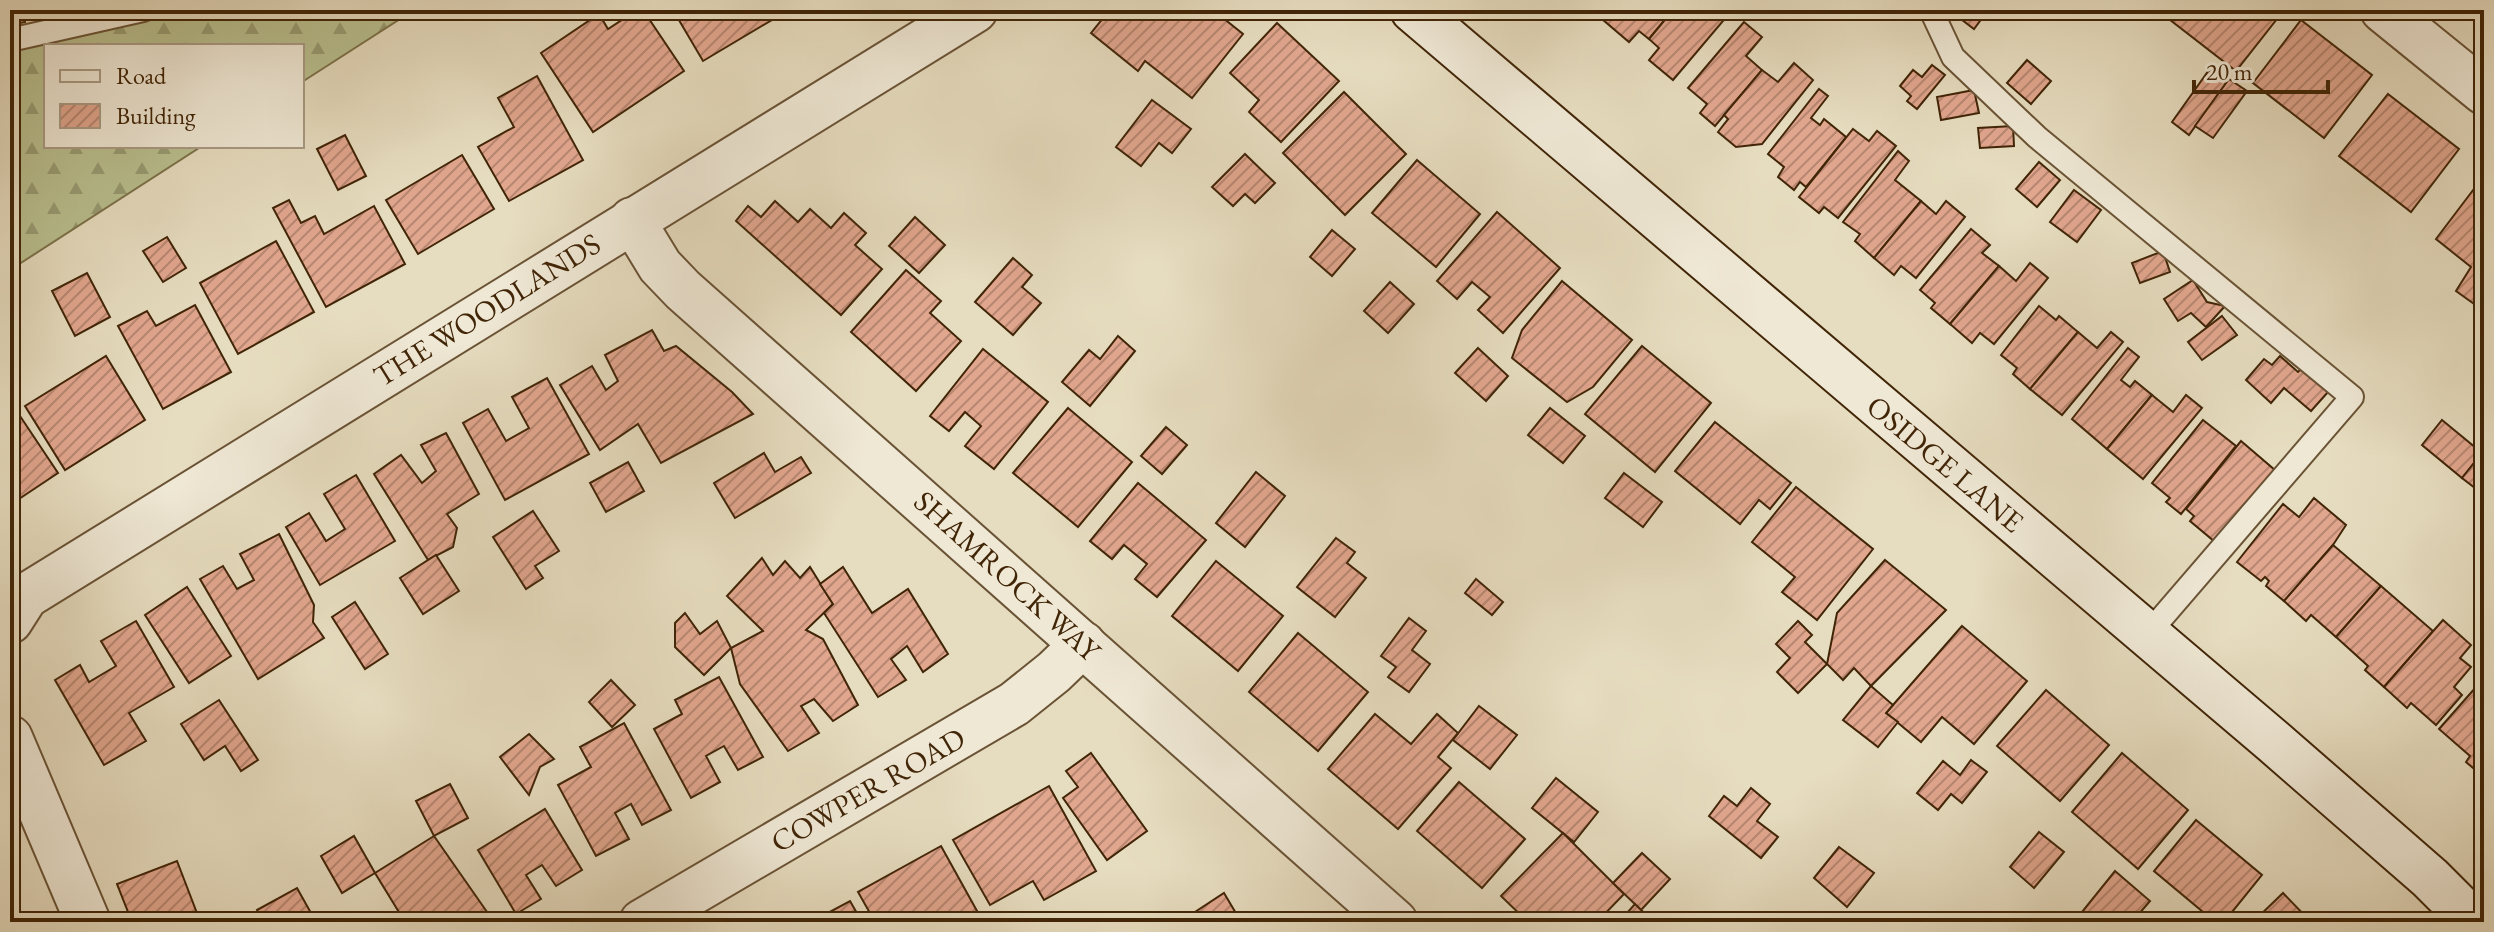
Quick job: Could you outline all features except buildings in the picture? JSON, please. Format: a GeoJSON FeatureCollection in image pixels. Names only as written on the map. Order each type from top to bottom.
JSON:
{"type":"FeatureCollection","features":[{"type":"Feature","properties":{"kind":"street","name":"OSIDGE LANE"},"geometry":{"type":"LineString","coordinates":[[1413,10],[2274,742],[2430,878],[2474,922]]}},
{"type":"Feature","properties":{"kind":"street"},"geometry":{"type":"LineString","coordinates":[[2383,10],[2484,92]]}},
{"type":"Feature","properties":{"kind":"street","name":"THE WOODLANDS"},"geometry":{"type":"LineString","coordinates":[[10,621],[26,596],[632,220],[954,15]]}},
{"type":"Feature","properties":{"kind":"street","name":"SHAMROCK WAY"},"geometry":{"type":"LineString","coordinates":[[632,220],[660,266],[683,290],[1395,922]]}},
{"type":"Feature","properties":{"kind":"street","name":"COWPER ROAD"},"geometry":{"type":"LineString","coordinates":[[662,917],[1014,704],[1083,644]]}},
{"type":"Feature","properties":{"kind":"street"},"geometry":{"type":"LineString","coordinates":[[10,738],[88,922]]}},
{"type":"Feature","properties":{"kind":"lane"},"geometry":{"type":"LineString","coordinates":[[10,40],[143,10]]}},
{"type":"Feature","properties":{"kind":"lane"},"geometry":{"type":"LineString","coordinates":[[1931,10],[1953,57],[2037,137],[2352,397],[2147,635]]}},
{"type":"Feature","properties":{"kind":"green space"},"geometry":{"type":"Polygon","coordinates":[[[142,10],[414,10],[304,81],[304,44],[44,44],[44,148],[199,148],[10,270],[10,40],[142,10]]]}}]}
